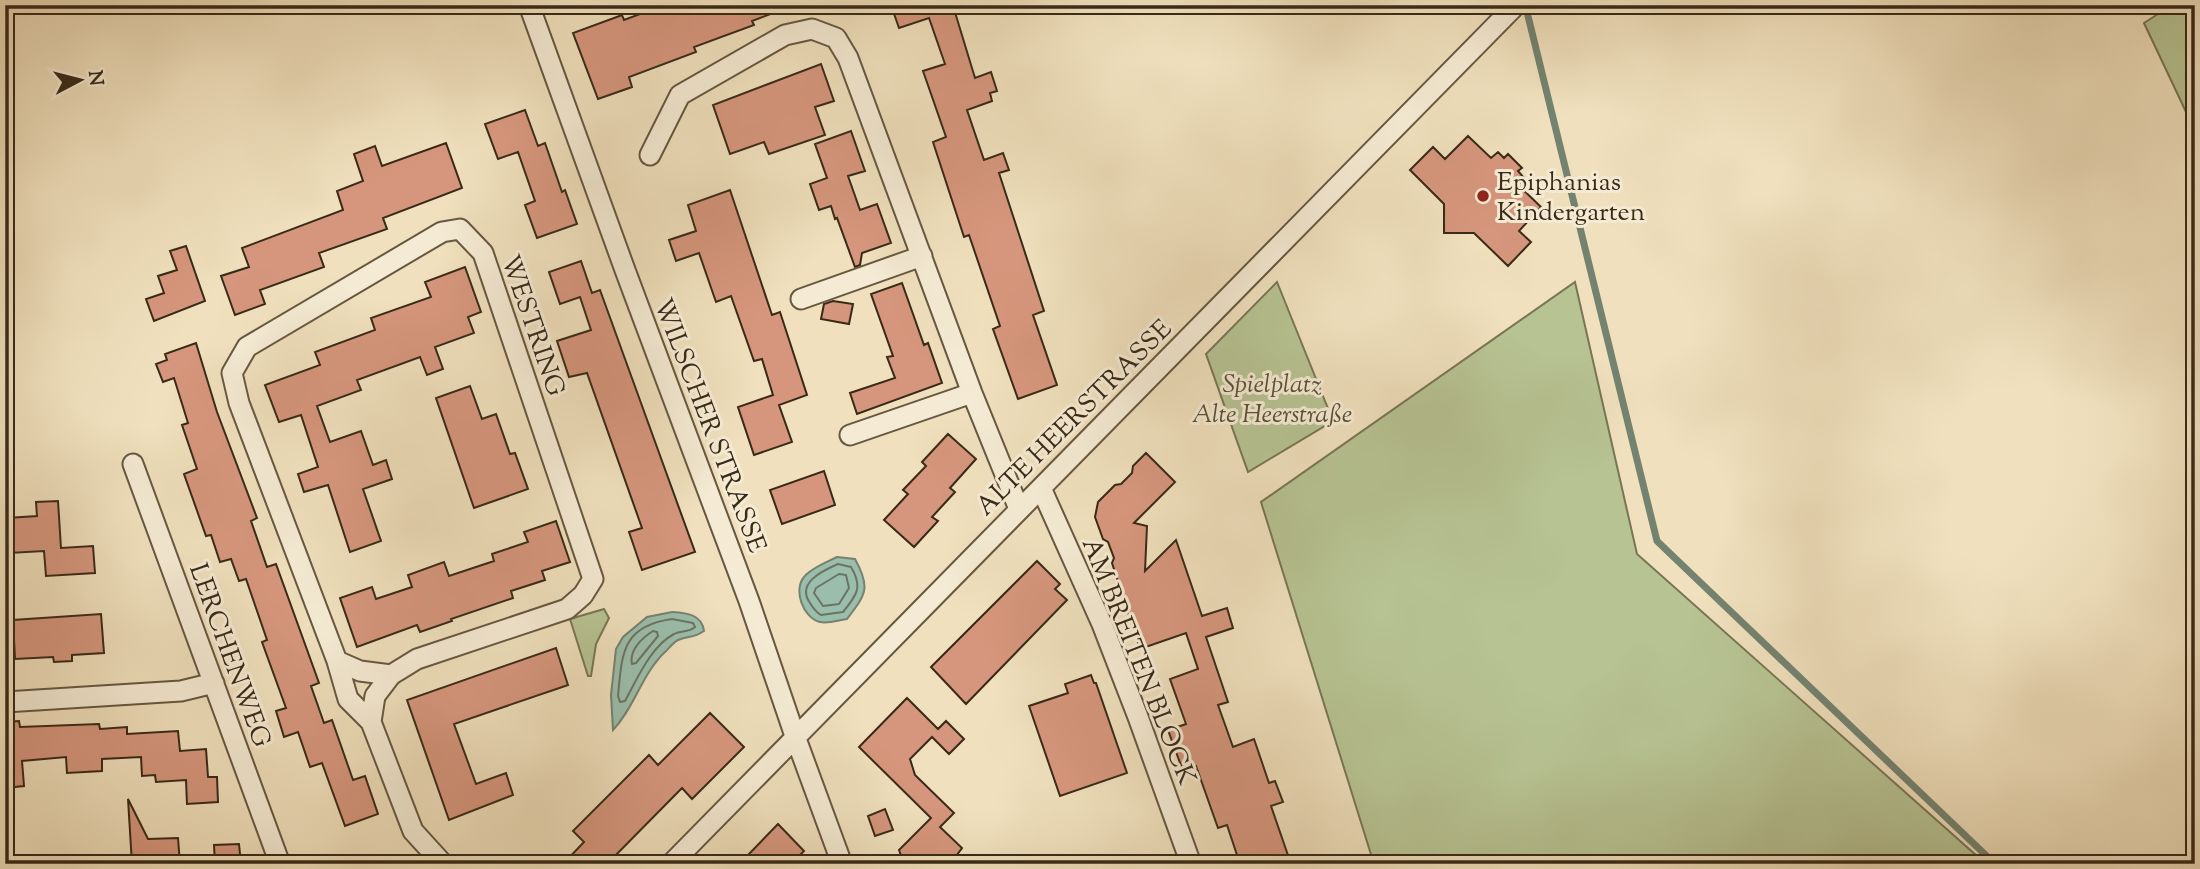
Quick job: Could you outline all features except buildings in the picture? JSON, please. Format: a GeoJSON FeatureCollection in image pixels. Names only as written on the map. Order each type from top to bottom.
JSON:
{"type":"FeatureCollection","features":[{"type":"Feature","properties":{"kind":"street","name":"WILSCHER STRASSE"},"geometry":{"type":"LineString","coordinates":[[529,5],[616,247],[749,601],[842,864]]}},
{"type":"Feature","properties":{"kind":"street","name":"ALTE HEERSTRASSE"},"geometry":{"type":"LineString","coordinates":[[671,864],[1513,8]]}},
{"type":"Feature","properties":{"kind":"street"},"geometry":{"type":"LineString","coordinates":[[650,155],[680,95],[785,35],[812,29],[836,38],[848,58],[972,393],[1019,509]]}},
{"type":"Feature","properties":{"kind":"street","name":"WESTRING"},"geometry":{"type":"LineString","coordinates":[[370,722],[375,696],[391,675],[417,659],[567,609],[583,595],[593,579],[483,253],[460,229],[442,232],[247,346],[232,373],[239,403],[337,661],[348,699],[370,722],[413,831],[443,864]]}},
{"type":"Feature","properties":{"kind":"street"},"geometry":{"type":"LineString","coordinates":[[801,299],[922,256]]}},
{"type":"Feature","properties":{"kind":"street"},"geometry":{"type":"LineString","coordinates":[[850,435],[972,393]]}},
{"type":"Feature","properties":{"kind":"street","name":"LERCHENWEG"},"geometry":{"type":"LineString","coordinates":[[133,464],[280,864]]}},
{"type":"Feature","properties":{"kind":"street","name":"AM BREITEN BLOCK"},"geometry":{"type":"LineString","coordinates":[[1041,488],[1102,625],[1138,717],[1188,861]]}},
{"type":"Feature","properties":{"kind":"street"},"geometry":{"type":"LineString","coordinates":[[337,661],[360,671],[391,675]]}},
{"type":"Feature","properties":{"kind":"street"},"geometry":{"type":"LineString","coordinates":[[5,702],[181,691],[214,683]]}},
{"type":"Feature","properties":{"kind":"green space"},"geometry":{"type":"Polygon","coordinates":[[[2172,5],[2195,5],[2195,131],[2144,23],[2172,5]]]}},
{"type":"Feature","properties":{"kind":"green space","name":"Spielplatz Alte Heerstraße"},"geometry":{"type":"Polygon","coordinates":[[[1277,282],[1333,421],[1248,472],[1206,354],[1277,282]]]}},
{"type":"Feature","properties":{"kind":"green space"},"geometry":{"type":"Polygon","coordinates":[[[1575,282],[1637,554],[1986,864],[1374,864],[1261,502],[1575,282]]]}},
{"type":"Feature","properties":{"kind":"green space"},"geometry":{"type":"Polygon","coordinates":[[[604,609],[609,618],[596,644],[591,676],[588,676],[570,619],[604,609]]]}},
{"type":"Feature","properties":{"kind":"water"},"geometry":{"type":"Polygon","coordinates":[[[837,557],[855,559],[863,577],[864,590],[859,603],[847,619],[820,622],[805,609],[799,589],[804,577],[811,571],[837,557]]]}},
{"type":"Feature","properties":{"kind":"water"},"geometry":{"type":"Polygon","coordinates":[[[672,612],[697,618],[704,631],[676,641],[658,660],[613,730],[611,695],[616,649],[623,637],[647,617],[672,612]]]}},
{"type":"Feature","properties":{"kind":"waterway"},"geometry":{"type":"LineString","coordinates":[[1528,16],[1657,541],[1995,864]]}},
{"type":"Feature","properties":{"kind":"place","name":"Epiphanias Kindergarten"},"geometry":{"type":"Point","coordinates":[1483,196]}}]}
